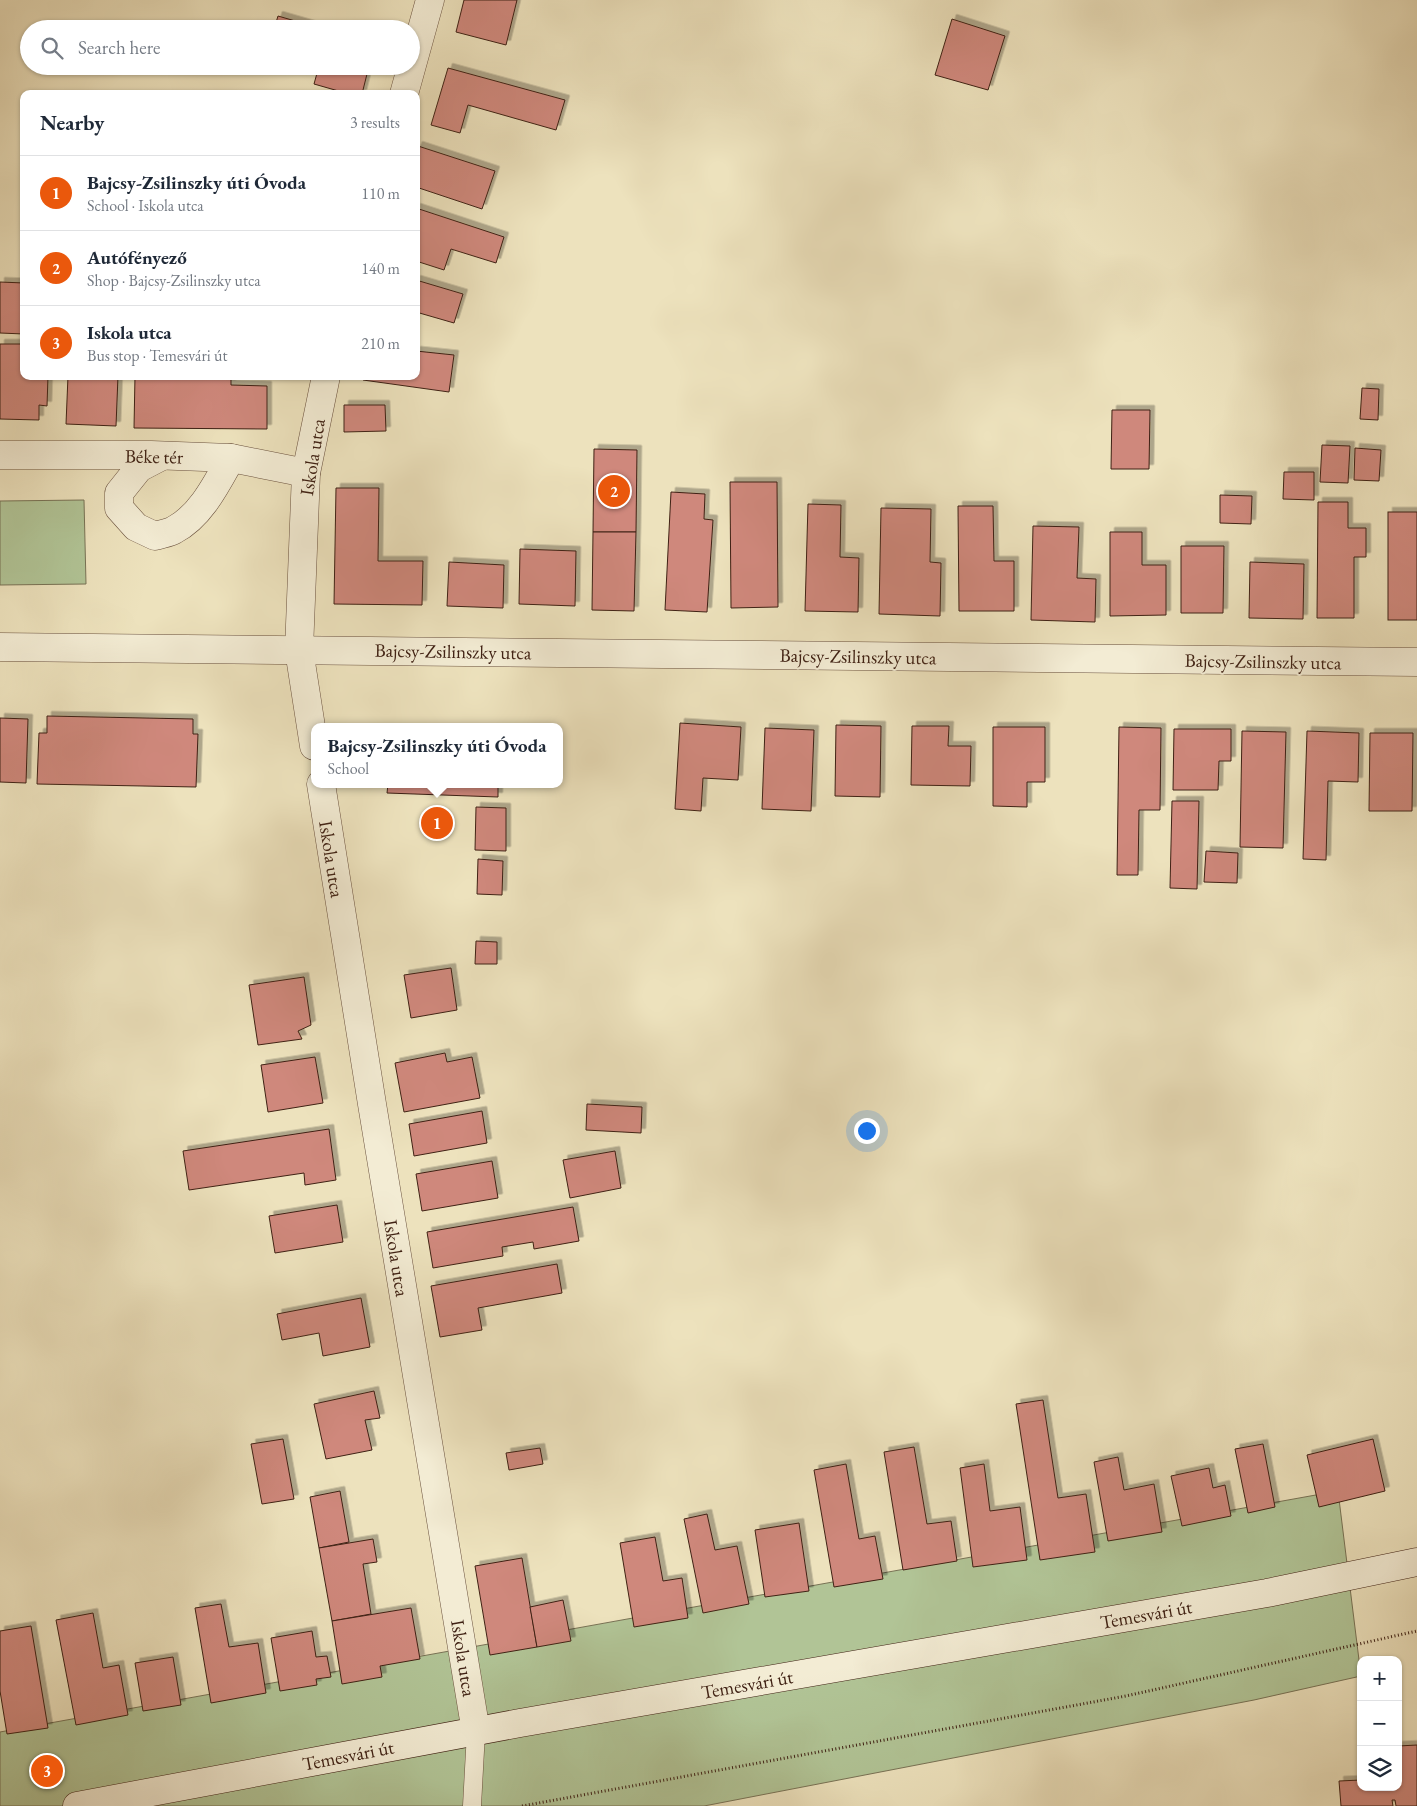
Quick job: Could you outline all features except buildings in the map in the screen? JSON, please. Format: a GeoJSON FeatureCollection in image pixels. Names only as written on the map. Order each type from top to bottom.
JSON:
{"type":"FeatureCollection","features":[{"type":"Feature","properties":{"kind":"street"},"geometry":{"type":"LineString","coordinates":[[420,36],[430,0]]}},
{"type":"Feature","properties":{"kind":"street"},"geometry":{"type":"LineString","coordinates":[[405,90],[409,75]]}},
{"type":"Feature","properties":{"kind":"street","name":"Iskola utca"},"geometry":{"type":"LineString","coordinates":[[311,727],[299,650],[306,473],[325,380]]}},
{"type":"Feature","properties":{"kind":"street","name":"Béke tér"},"geometry":{"type":"LineString","coordinates":[[0,455],[231,458],[306,473]]}},
{"type":"Feature","properties":{"kind":"street"},"geometry":{"type":"LineString","coordinates":[[162,456],[139,468],[119,492],[119,508],[136,527],[155,536],[175,530],[194,514],[214,489],[231,458]]}},
{"type":"Feature","properties":{"kind":"street"},"geometry":{"type":"LineString","coordinates":[[0,647],[299,650]]}},
{"type":"Feature","properties":{"kind":"street","name":"Bajcsy-Zsilinszky utca"},"geometry":{"type":"LineString","coordinates":[[299,650],[1417,662]]}},
{"type":"Feature","properties":{"kind":"street","name":"Iskola utca"},"geometry":{"type":"LineString","coordinates":[[321,788],[476,1732]]}},
{"type":"Feature","properties":{"kind":"street","name":"Temesvári út"},"geometry":{"type":"LineString","coordinates":[[77,1806],[476,1732],[1268,1593],[1417,1562]]}},
{"type":"Feature","properties":{"kind":"lane"},"geometry":{"type":"LineString","coordinates":[[472,1806],[476,1732]]}},
{"type":"Feature","properties":{"kind":"path"},"geometry":{"type":"LineString","coordinates":[[522,1806],[1126,1696],[1417,1631]]}},
{"type":"Feature","properties":{"kind":"green space"},"geometry":{"type":"Polygon","coordinates":[[[84,500],[86,584],[0,585],[0,501],[84,500]]]}},
{"type":"Feature","properties":{"kind":"green space"},"geometry":{"type":"Polygon","coordinates":[[[1338,1491],[1359,1656],[1357,1656],[1357,1677],[1254,1700],[704,1806],[0,1806],[0,1732],[1338,1491]]]}},
{"type":"Feature","properties":{"kind":"place","name":"Autófényező"},"geometry":{"type":"Point","coordinates":[614,491]}},
{"type":"Feature","properties":{"kind":"place","name":"Bajcsy-Zsilinszky úti Óvoda"},"geometry":{"type":"Point","coordinates":[437,823]}},
{"type":"Feature","properties":{"kind":"place","name":"Iskola utca"},"geometry":{"type":"Point","coordinates":[47,1771]}}]}
